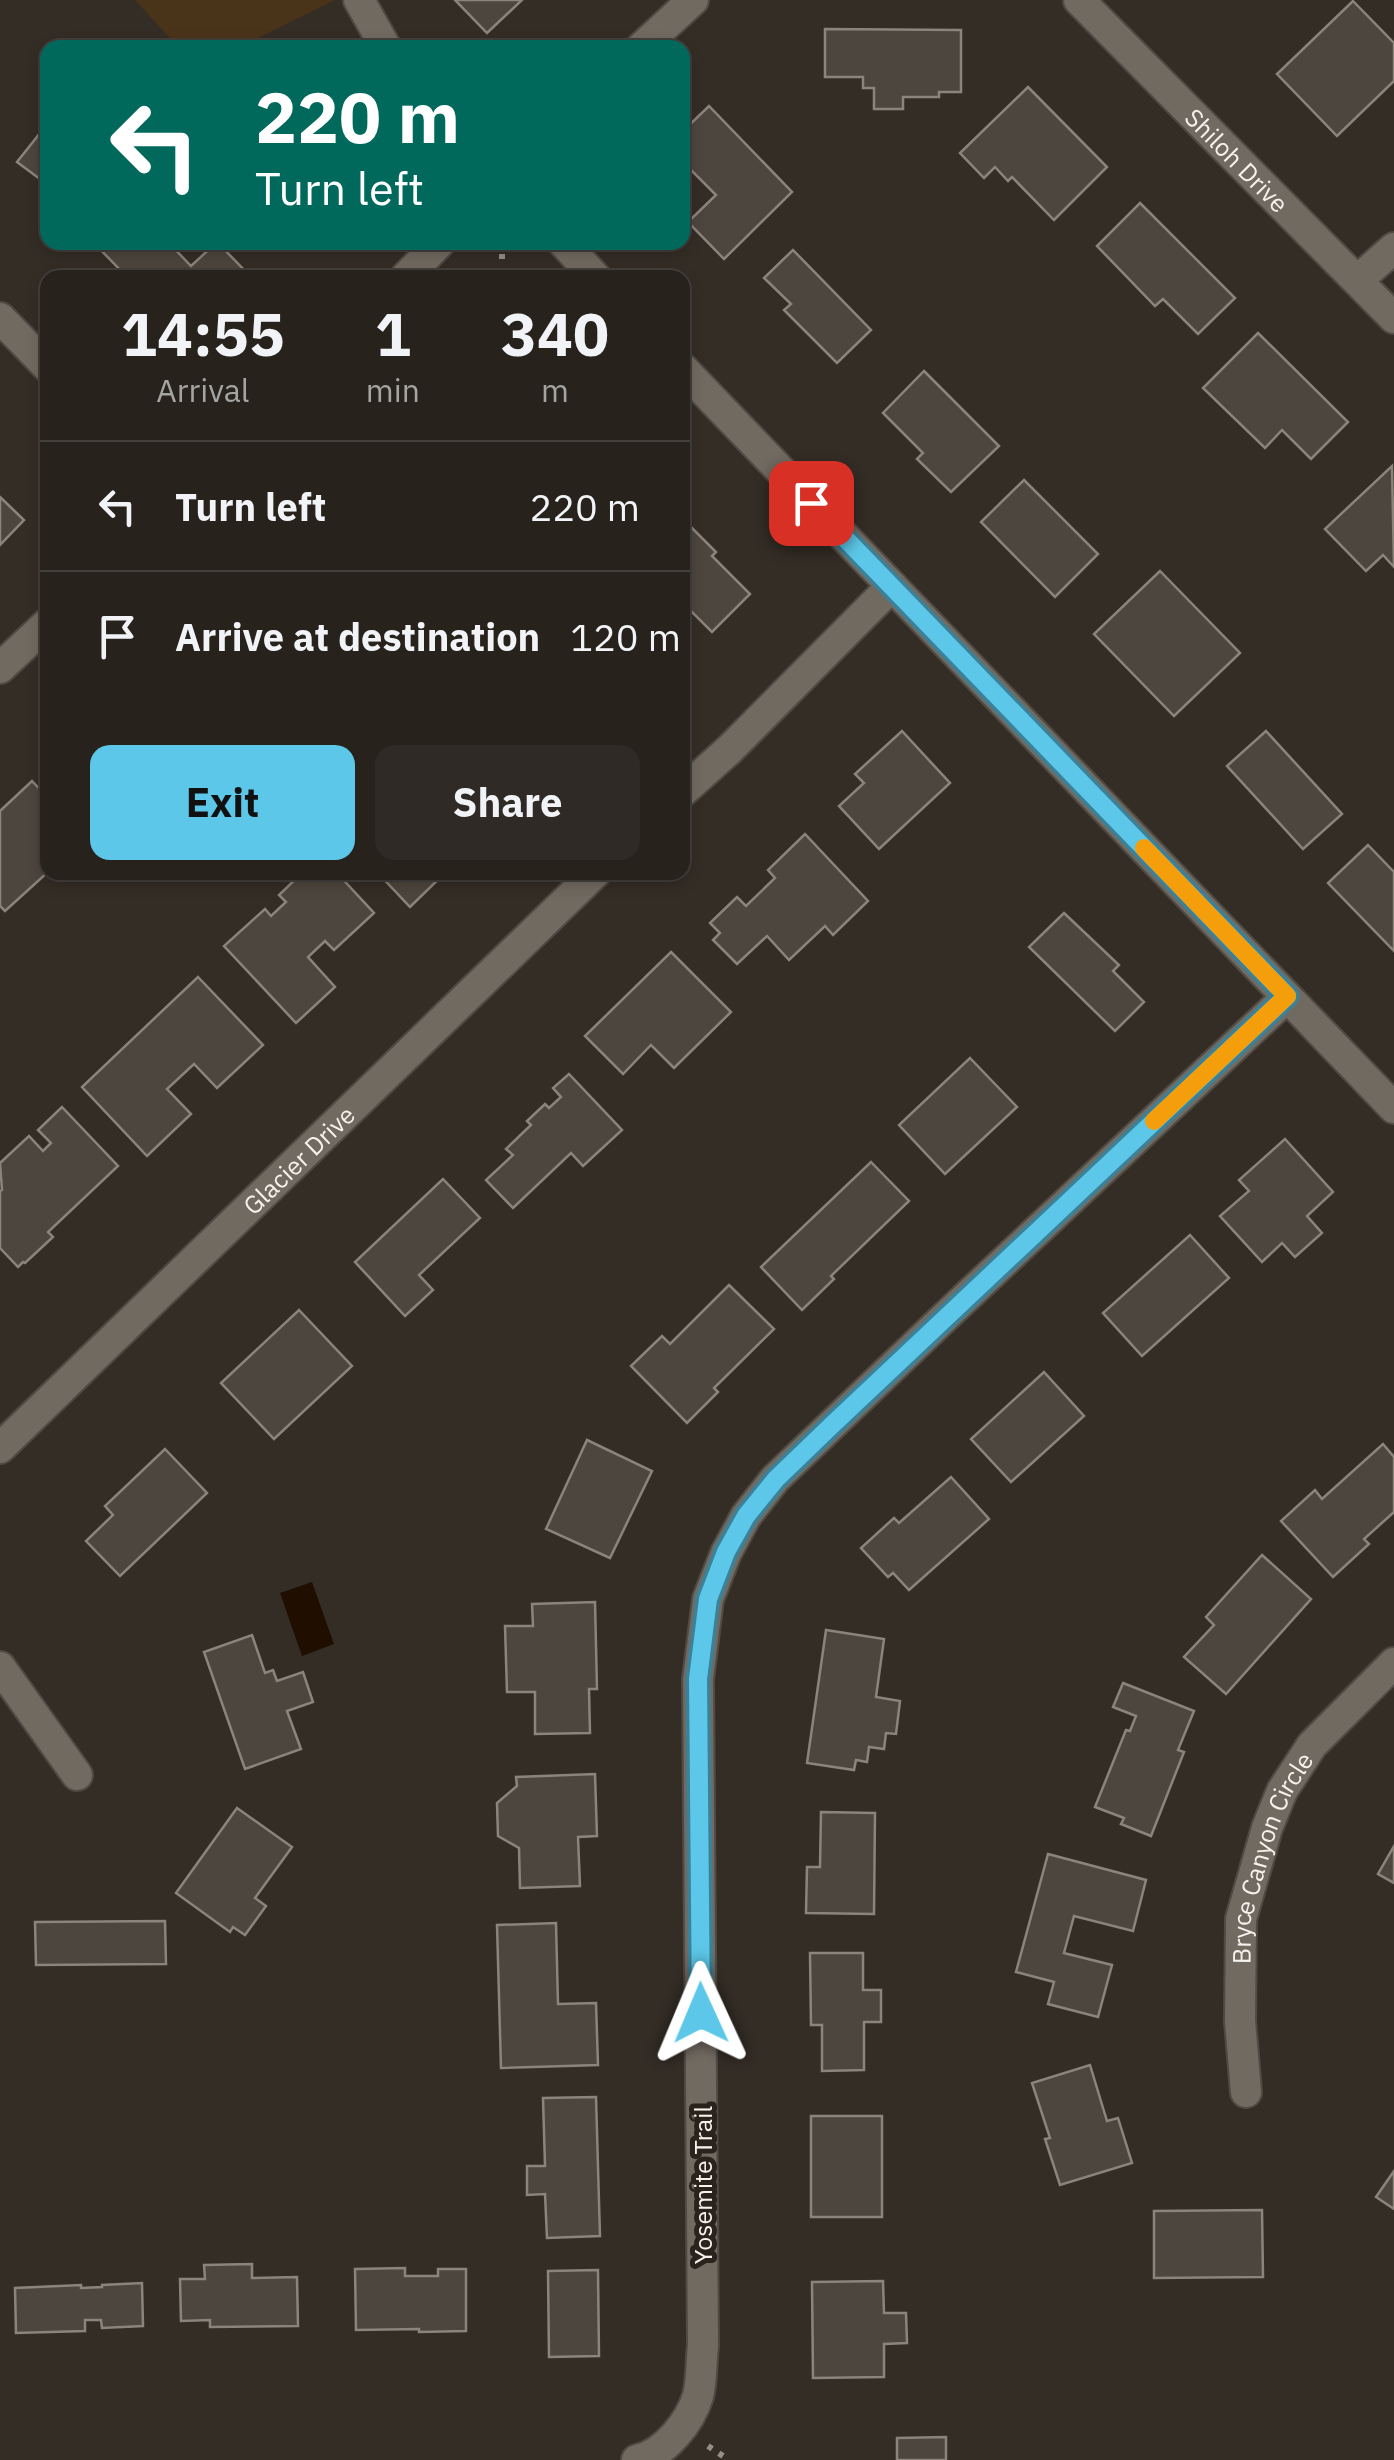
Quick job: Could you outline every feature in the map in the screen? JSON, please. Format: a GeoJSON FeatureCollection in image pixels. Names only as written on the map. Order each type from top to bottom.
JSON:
{"type":"FeatureCollection","features":[{"type":"Feature","properties":{"kind":"street"},"geometry":{"type":"LineString","coordinates":[[359,0],[382,40]]}},
{"type":"Feature","properties":{"kind":"street"},"geometry":{"type":"LineString","coordinates":[[649,40],[693,0]]}},
{"type":"Feature","properties":{"kind":"street","name":"Shiloh Drive"},"geometry":{"type":"LineString","coordinates":[[1078,0],[1394,318]]}},
{"type":"Feature","properties":{"kind":"street"},"geometry":{"type":"LineString","coordinates":[[1358,280],[1394,248]]}},
{"type":"Feature","properties":{"kind":"street"},"geometry":{"type":"LineString","coordinates":[[413,270],[432,250]]}},
{"type":"Feature","properties":{"kind":"street"},"geometry":{"type":"LineString","coordinates":[[571,250],[589,270]]}},
{"type":"Feature","properties":{"kind":"street"},"geometry":{"type":"LineString","coordinates":[[0,318],[40,359]]}},
{"type":"Feature","properties":{"kind":"street"},"geometry":{"type":"LineString","coordinates":[[690,376],[1394,1108]]}},
{"type":"Feature","properties":{"kind":"street"},"geometry":{"type":"LineString","coordinates":[[690,785],[892,586]]}},
{"type":"Feature","properties":{"kind":"street"},"geometry":{"type":"LineString","coordinates":[[0,668],[40,630]]}},
{"type":"Feature","properties":{"kind":"street","name":"Glacier Drive"},"geometry":{"type":"LineString","coordinates":[[0,1448],[588,880]]}},
{"type":"Feature","properties":{"kind":"street","name":"Yosemite Trail"},"geometry":{"type":"LineString","coordinates":[[637,2460],[645,2459],[668,2442],[686,2422],[699,2394],[703,2346],[698,1679],[708,1599],[726,1552],[746,1516],[776,1479],[1287,996]]}},
{"type":"Feature","properties":{"kind":"street","name":"Bryce Canyon Circle"},"geometry":{"type":"LineString","coordinates":[[1246,2092],[1240,2021],[1242,1919],[1267,1828],[1282,1791],[1312,1745],[1394,1663]]}},
{"type":"Feature","properties":{"kind":"street"},"geometry":{"type":"LineString","coordinates":[[0,1667],[78,1775]]}},
{"type":"Feature","properties":{"kind":"path"},"geometry":{"type":"LineString","coordinates":[[502,250],[502,259]]}},
{"type":"Feature","properties":{"kind":"shaded area"},"geometry":{"type":"Polygon","coordinates":[[[135,0],[335,0],[254,40],[172,40],[135,0]]]}},
{"type":"Feature","properties":{"kind":"shaded area"},"geometry":{"type":"Polygon","coordinates":[[[312,1582],[334,1644],[302,1656],[280,1593],[312,1582]]]}},
{"type":"Feature","properties":{"kind":"building"},"geometry":{"type":"Polygon","coordinates":[[[455,0],[522,0],[487,33],[455,0]]]}},
{"type":"Feature","properties":{"kind":"building"},"geometry":{"type":"Polygon","coordinates":[[[1353,1],[1394,43],[1394,81],[1337,136],[1277,74],[1353,1]]]}},
{"type":"Feature","properties":{"kind":"building"},"geometry":{"type":"Polygon","coordinates":[[[825,29],[961,30],[961,92],[939,92],[939,97],[903,97],[903,109],[874,109],[874,88],[863,88],[863,77],[825,77],[825,29]]]}},
{"type":"Feature","properties":{"kind":"building"},"geometry":{"type":"Polygon","coordinates":[[[1028,87],[1107,167],[1054,220],[1012,177],[1008,181],[995,167],[984,178],[960,153],[1028,87]]]}},
{"type":"Feature","properties":{"kind":"building"},"geometry":{"type":"Polygon","coordinates":[[[709,106],[792,192],[724,259],[690,224],[716,195],[690,169],[690,124],[709,106]]]}},
{"type":"Feature","properties":{"kind":"building"},"geometry":{"type":"Polygon","coordinates":[[[40,133],[40,179],[17,162],[40,133]]]}},
{"type":"Feature","properties":{"kind":"building"},"geometry":{"type":"Polygon","coordinates":[[[1140,203],[1235,298],[1198,334],[1163,299],[1155,306],[1097,246],[1140,203]]]}},
{"type":"Feature","properties":{"kind":"building"},"geometry":{"type":"Polygon","coordinates":[[[101,250],[176,250],[191,266],[208,250],[225,250],[244,270],[120,270],[101,250]]]}},
{"type":"Feature","properties":{"kind":"building"},"geometry":{"type":"Polygon","coordinates":[[[793,250],[871,330],[837,363],[784,310],[791,304],[764,278],[793,250]]]}},
{"type":"Feature","properties":{"kind":"building"},"geometry":{"type":"Polygon","coordinates":[[[1258,333],[1348,422],[1311,459],[1282,430],[1265,448],[1203,388],[1258,333]]]}},
{"type":"Feature","properties":{"kind":"building"},"geometry":{"type":"Polygon","coordinates":[[[924,371],[999,446],[951,492],[917,459],[923,453],[883,413],[924,371]]]}},
{"type":"Feature","properties":{"kind":"building"},"geometry":{"type":"Polygon","coordinates":[[[1392,466],[1394,567],[1383,555],[1366,571],[1325,529],[1392,466]]]}},
{"type":"Feature","properties":{"kind":"building"},"geometry":{"type":"Polygon","coordinates":[[[1024,480],[1098,554],[1055,597],[981,522],[1024,480]]]}},
{"type":"Feature","properties":{"kind":"building"},"geometry":{"type":"Polygon","coordinates":[[[0,497],[24,520],[0,545],[0,497]]]}},
{"type":"Feature","properties":{"kind":"building"},"geometry":{"type":"Polygon","coordinates":[[[690,526],[716,552],[712,556],[750,594],[712,632],[690,610],[690,526]]]}},
{"type":"Feature","properties":{"kind":"building"},"geometry":{"type":"Polygon","coordinates":[[[1160,571],[1240,653],[1174,716],[1094,634],[1160,571]]]}},
{"type":"Feature","properties":{"kind":"building"},"geometry":{"type":"Polygon","coordinates":[[[902,731],[950,783],[879,849],[839,806],[864,783],[855,774],[902,731]]]}},
{"type":"Feature","properties":{"kind":"building"},"geometry":{"type":"Polygon","coordinates":[[[1266,731],[1342,814],[1303,849],[1227,766],[1266,731]]]}},
{"type":"Feature","properties":{"kind":"building"},"geometry":{"type":"Polygon","coordinates":[[[32,781],[40,790],[40,879],[5,911],[0,906],[0,811],[32,781]]]}},
{"type":"Feature","properties":{"kind":"building"},"geometry":{"type":"Polygon","coordinates":[[[805,834],[868,901],[833,935],[825,926],[789,960],[767,936],[737,964],[713,940],[720,933],[710,923],[737,897],[746,906],[775,878],[768,870],[805,834]]]}},
{"type":"Feature","properties":{"kind":"building"},"geometry":{"type":"Polygon","coordinates":[[[1368,845],[1394,872],[1394,951],[1328,883],[1368,845]]]}},
{"type":"Feature","properties":{"kind":"building"},"geometry":{"type":"Polygon","coordinates":[[[295,880],[343,880],[374,913],[334,950],[325,941],[308,957],[335,987],[296,1023],[224,946],[265,909],[271,916],[286,902],[279,895],[295,880]]]}},
{"type":"Feature","properties":{"kind":"building"},"geometry":{"type":"Polygon","coordinates":[[[385,880],[438,880],[410,907],[385,880]]]}},
{"type":"Feature","properties":{"kind":"building"},"geometry":{"type":"Polygon","coordinates":[[[1064,913],[1119,965],[1113,971],[1144,1002],[1115,1031],[1029,947],[1064,913]]]}},
{"type":"Feature","properties":{"kind":"building"},"geometry":{"type":"Polygon","coordinates":[[[671,952],[731,1012],[674,1068],[651,1045],[623,1074],[585,1036],[671,952]]]}},
{"type":"Feature","properties":{"kind":"building"},"geometry":{"type":"Polygon","coordinates":[[[198,977],[263,1045],[217,1088],[194,1064],[167,1089],[191,1114],[147,1156],[82,1087],[198,977]]]}},
{"type":"Feature","properties":{"kind":"building"},"geometry":{"type":"Polygon","coordinates":[[[970,1058],[1017,1107],[945,1174],[899,1125],[970,1058]]]}},
{"type":"Feature","properties":{"kind":"building"},"geometry":{"type":"Polygon","coordinates":[[[569,1074],[622,1130],[583,1166],[571,1153],[513,1208],[486,1180],[513,1155],[506,1149],[531,1125],[527,1121],[545,1104],[549,1108],[561,1097],[553,1088],[569,1074]]]}},
{"type":"Feature","properties":{"kind":"building"},"geometry":{"type":"Polygon","coordinates":[[[62,1107],[118,1166],[48,1232],[53,1237],[18,1267],[0,1248],[0,1163],[29,1136],[43,1151],[51,1143],[38,1130],[62,1107]]]}},
{"type":"Feature","properties":{"kind":"building"},"geometry":{"type":"Polygon","coordinates":[[[1285,1139],[1333,1192],[1307,1216],[1322,1233],[1295,1257],[1282,1243],[1262,1262],[1220,1216],[1249,1191],[1239,1180],[1285,1139]]]}},
{"type":"Feature","properties":{"kind":"building"},"geometry":{"type":"Polygon","coordinates":[[[871,1162],[909,1201],[831,1276],[834,1279],[802,1310],[761,1267],[871,1162]]]}},
{"type":"Feature","properties":{"kind":"building"},"geometry":{"type":"Polygon","coordinates":[[[443,1179],[480,1218],[419,1275],[433,1290],[405,1316],[355,1262],[443,1179]]]}},
{"type":"Feature","properties":{"kind":"building"},"geometry":{"type":"Polygon","coordinates":[[[1190,1235],[1229,1278],[1142,1356],[1103,1313],[1190,1235]]]}},
{"type":"Feature","properties":{"kind":"building"},"geometry":{"type":"Polygon","coordinates":[[[729,1285],[774,1329],[714,1388],[718,1392],[687,1423],[631,1366],[662,1336],[670,1344],[729,1285]]]}},
{"type":"Feature","properties":{"kind":"building"},"geometry":{"type":"Polygon","coordinates":[[[299,1310],[352,1366],[274,1439],[221,1383],[299,1310]]]}},
{"type":"Feature","properties":{"kind":"building"},"geometry":{"type":"Polygon","coordinates":[[[1044,1372],[1084,1416],[1011,1482],[971,1439],[1044,1372]]]}},
{"type":"Feature","properties":{"kind":"building"},"geometry":{"type":"Polygon","coordinates":[[[587,1440],[652,1471],[610,1558],[546,1529],[587,1440]]]}},
{"type":"Feature","properties":{"kind":"building"},"geometry":{"type":"Polygon","coordinates":[[[1383,1444],[1394,1457],[1394,1512],[1364,1539],[1369,1544],[1333,1577],[1281,1521],[1315,1490],[1322,1499],[1383,1444]]]}},
{"type":"Feature","properties":{"kind":"building"},"geometry":{"type":"Polygon","coordinates":[[[165,1449],[207,1493],[120,1576],[86,1541],[113,1515],[105,1506],[165,1449]]]}},
{"type":"Feature","properties":{"kind":"building"},"geometry":{"type":"Polygon","coordinates":[[[951,1477],[989,1519],[909,1590],[893,1573],[888,1577],[861,1548],[894,1518],[899,1523],[951,1477]]]}},
{"type":"Feature","properties":{"kind":"building"},"geometry":{"type":"Polygon","coordinates":[[[1262,1555],[1311,1599],[1226,1694],[1184,1657],[1214,1625],[1206,1617],[1262,1555]]]}},
{"type":"Feature","properties":{"kind":"building"},"geometry":{"type":"Polygon","coordinates":[[[595,1602],[597,1689],[589,1689],[590,1733],[535,1734],[535,1692],[507,1692],[505,1626],[533,1626],[532,1604],[595,1602]]]}},
{"type":"Feature","properties":{"kind":"building"},"geometry":{"type":"Polygon","coordinates":[[[826,1630],[884,1639],[876,1697],[900,1701],[896,1734],[886,1733],[884,1749],[869,1747],[867,1762],[856,1760],[854,1770],[807,1763],[826,1630]]]}},
{"type":"Feature","properties":{"kind":"building"},"geometry":{"type":"Polygon","coordinates":[[[252,1635],[265,1673],[273,1670],[277,1681],[303,1672],[313,1702],[287,1711],[301,1749],[245,1769],[204,1652],[252,1635]]]}},
{"type":"Feature","properties":{"kind":"building"},"geometry":{"type":"Polygon","coordinates":[[[1123,1683],[1194,1711],[1178,1750],[1184,1752],[1151,1836],[1121,1824],[1124,1818],[1095,1807],[1126,1730],[1130,1731],[1136,1716],[1113,1707],[1123,1683]]]}},
{"type":"Feature","properties":{"kind":"building"},"geometry":{"type":"Polygon","coordinates":[[[595,1774],[597,1836],[578,1837],[580,1886],[520,1888],[519,1848],[498,1836],[497,1803],[517,1786],[516,1777],[595,1774]]]}},
{"type":"Feature","properties":{"kind":"building"},"geometry":{"type":"Polygon","coordinates":[[[237,1808],[292,1847],[255,1898],[266,1906],[245,1935],[233,1927],[230,1932],[176,1893],[237,1808]]]}},
{"type":"Feature","properties":{"kind":"building"},"geometry":{"type":"Polygon","coordinates":[[[821,1812],[875,1813],[874,1914],[806,1913],[807,1867],[820,1867],[821,1812]]]}},
{"type":"Feature","properties":{"kind":"building"},"geometry":{"type":"Polygon","coordinates":[[[1394,1846],[1394,1883],[1378,1874],[1394,1846]]]}},
{"type":"Feature","properties":{"kind":"building"},"geometry":{"type":"Polygon","coordinates":[[[1048,1854],[1146,1880],[1133,1931],[1074,1916],[1064,1953],[1112,1965],[1098,2017],[1048,2004],[1054,1982],[1016,1972],[1048,1854]]]}},
{"type":"Feature","properties":{"kind":"building"},"geometry":{"type":"Polygon","coordinates":[[[165,1921],[166,1964],[36,1965],[35,1922],[165,1921]]]}},
{"type":"Feature","properties":{"kind":"building"},"geometry":{"type":"Polygon","coordinates":[[[556,1923],[558,2004],[596,2003],[598,2065],[501,2068],[497,1925],[556,1923]]]}},
{"type":"Feature","properties":{"kind":"building"},"geometry":{"type":"Polygon","coordinates":[[[810,1953],[863,1953],[863,1990],[881,1990],[881,2022],[864,2022],[864,2070],[822,2071],[822,2025],[811,2025],[810,1953]]]}},
{"type":"Feature","properties":{"kind":"building"},"geometry":{"type":"Polygon","coordinates":[[[1090,2065],[1107,2121],[1118,2118],[1132,2163],[1060,2185],[1032,2083],[1090,2065]]]}},
{"type":"Feature","properties":{"kind":"building"},"geometry":{"type":"Polygon","coordinates":[[[596,2097],[600,2236],[547,2238],[545,2194],[527,2195],[527,2166],[545,2166],[543,2098],[596,2097]]]}},
{"type":"Feature","properties":{"kind":"building"},"geometry":{"type":"Polygon","coordinates":[[[811,2116],[882,2116],[882,2217],[811,2217],[811,2116]]]}},
{"type":"Feature","properties":{"kind":"building"},"geometry":{"type":"Polygon","coordinates":[[[1394,2171],[1394,2209],[1376,2197],[1394,2171]]]}},
{"type":"Feature","properties":{"kind":"building"},"geometry":{"type":"Polygon","coordinates":[[[1262,2210],[1263,2277],[1154,2278],[1154,2211],[1262,2210]]]}},
{"type":"Feature","properties":{"kind":"building"},"geometry":{"type":"Polygon","coordinates":[[[252,2264],[252,2278],[297,2277],[298,2326],[210,2327],[210,2320],[181,2321],[180,2279],[205,2279],[204,2265],[252,2264]]]}},
{"type":"Feature","properties":{"kind":"building"},"geometry":{"type":"Polygon","coordinates":[[[405,2268],[405,2276],[438,2276],[438,2269],[466,2269],[466,2331],[356,2330],[355,2269],[405,2268]]]}},
{"type":"Feature","properties":{"kind":"building"},"geometry":{"type":"Polygon","coordinates":[[[598,2270],[599,2356],[549,2357],[548,2271],[598,2270]]]}},
{"type":"Feature","properties":{"kind":"building"},"geometry":{"type":"Polygon","coordinates":[[[883,2281],[884,2313],[906,2313],[907,2343],[884,2344],[884,2377],[813,2378],[812,2282],[883,2281]]]}},
{"type":"Feature","properties":{"kind":"building"},"geometry":{"type":"Polygon","coordinates":[[[142,2283],[143,2326],[102,2328],[101,2320],[85,2320],[85,2331],[16,2333],[15,2288],[142,2283]]]}},
{"type":"Feature","properties":{"kind":"building"},"geometry":{"type":"Polygon","coordinates":[[[946,2437],[946,2460],[897,2460],[897,2438],[946,2437]]]}},
{"type":"Feature","properties":{"kind":"slow traffic"},"geometry":{"type":"LineString","coordinates":[[1144,848],[1287,996],[1154,1121]]}},
{"type":"Feature","properties":{"kind":"route"},"geometry":{"type":"LineString","coordinates":[[701,2013],[698,1679],[708,1599],[726,1552],[746,1516],[776,1479],[832,1425],[1287,996],[811,503]]}}]}
